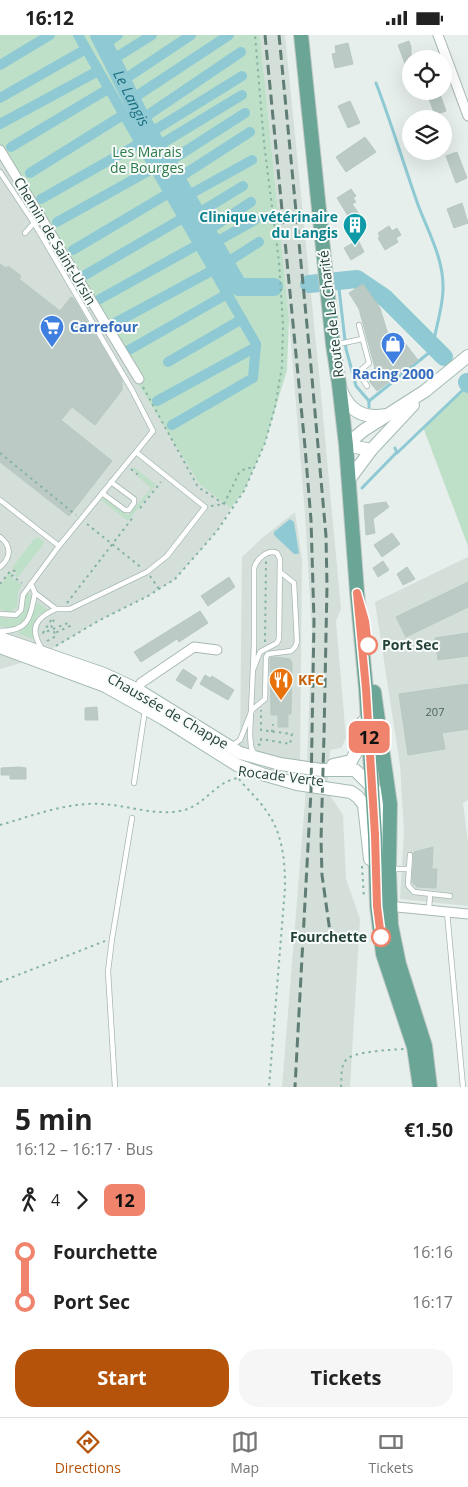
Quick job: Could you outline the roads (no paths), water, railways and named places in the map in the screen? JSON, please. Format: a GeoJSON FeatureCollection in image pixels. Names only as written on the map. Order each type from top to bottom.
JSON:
{"type":"FeatureCollection","features":[{"type":"Feature","properties":{"kind":"main road","name":"Route de La Charité"},"geometry":{"type":"LineString","coordinates":[[301,35],[327,294],[337,344],[366,689],[365,772],[372,786],[383,906],[383,954],[414,1047],[420,1087]]}},
{"type":"Feature","properties":{"kind":"main road"},"geometry":{"type":"LineString","coordinates":[[346,445],[364,430],[425,391],[464,359]]}},
{"type":"Feature","properties":{"kind":"main road"},"geometry":{"type":"LineString","coordinates":[[339,384],[347,403],[358,413],[374,417],[388,415]]}},
{"type":"Feature","properties":{"kind":"main road"},"geometry":{"type":"LineString","coordinates":[[348,481],[370,451],[425,391]]}},
{"type":"Feature","properties":{"kind":"main road"},"geometry":{"type":"LineString","coordinates":[[346,445],[370,451]]}},
{"type":"Feature","properties":{"kind":"main road","name":"Route de La Charité"},"geometry":{"type":"LineString","coordinates":[[357,593],[365,621],[390,804],[389,869],[383,906],[391,925],[399,964],[426,1046],[430,1087]]}},
{"type":"Feature","properties":{"kind":"main road","name":"Chaussée de Chappe"},"geometry":{"type":"LineString","coordinates":[[280,764],[335,765],[350,761],[359,747],[364,734],[354,618],[357,593]]}},
{"type":"Feature","properties":{"kind":"main road","name":"Chaussée de Chappe"},"geometry":{"type":"LineString","coordinates":[[0,638],[48,651],[104,674],[134,695],[240,753],[253,752],[280,764],[321,770],[355,770],[365,772]]}},
{"type":"Feature","properties":{"kind":"main road","name":"Chaussée de Chappe"},"geometry":{"type":"LineString","coordinates":[[0,647],[134,695],[146,709],[237,765],[262,775],[297,784],[351,792],[364,805],[383,906]]}},
{"type":"Feature","properties":{"kind":"main road"},"geometry":{"type":"LineString","coordinates":[[365,772],[382,744]]}},
{"type":"Feature","properties":{"kind":"main road","name":"Chaussée de Chappe"},"geometry":{"type":"LineString","coordinates":[[262,775],[290,781],[320,783],[347,782],[365,772]]}},
{"type":"Feature","properties":{"kind":"main road"},"geometry":{"type":"LineString","coordinates":[[372,786],[376,791],[389,869]]}},
{"type":"Feature","properties":{"kind":"street"},"geometry":{"type":"LineString","coordinates":[[438,35],[468,116]]}},
{"type":"Feature","properties":{"kind":"street","name":"Chemin de Saint-Ursin"},"geometry":{"type":"LineString","coordinates":[[0,150],[139,379]]}},
{"type":"Feature","properties":{"kind":"street"},"geometry":{"type":"LineString","coordinates":[[134,695],[141,683],[194,647],[217,650]]}},
{"type":"Feature","properties":{"kind":"street"},"geometry":{"type":"LineString","coordinates":[[383,906],[468,914]]}},
{"type":"Feature","properties":{"kind":"lane"},"geometry":{"type":"LineString","coordinates":[[0,172],[34,223],[132,390],[153,431],[59,546],[23,595],[21,610],[16,615],[0,614]]}},
{"type":"Feature","properties":{"kind":"lane"},"geometry":{"type":"LineString","coordinates":[[25,233],[34,223]]}},
{"type":"Feature","properties":{"kind":"lane"},"geometry":{"type":"LineString","coordinates":[[359,325],[369,363],[361,370],[361,376],[367,386]]}},
{"type":"Feature","properties":{"kind":"lane"},"geometry":{"type":"LineString","coordinates":[[337,344],[362,339]]}},
{"type":"Feature","properties":{"kind":"lane"},"geometry":{"type":"LineString","coordinates":[[48,651],[37,641],[36,624],[42,615],[58,610],[70,609],[147,572],[168,556],[205,507],[136,452]]}},
{"type":"Feature","properties":{"kind":"lane"},"geometry":{"type":"LineString","coordinates":[[102,493],[125,510],[129,510],[134,503],[134,499],[111,482]]}},
{"type":"Feature","properties":{"kind":"lane"},"geometry":{"type":"LineString","coordinates":[[0,500],[59,546]]}},
{"type":"Feature","properties":{"kind":"lane"},"geometry":{"type":"LineString","coordinates":[[0,537],[8,547],[9,553],[0,567]]}},
{"type":"Feature","properties":{"kind":"lane"},"geometry":{"type":"LineString","coordinates":[[253,669],[260,652],[277,643],[279,639],[280,559],[277,553],[272,551],[266,553],[256,563],[254,568],[250,734],[253,752]]}},
{"type":"Feature","properties":{"kind":"lane"},"geometry":{"type":"LineString","coordinates":[[230,747],[240,740],[252,710],[265,699],[266,657],[268,654],[291,651],[297,642],[294,583],[280,571]]}},
{"type":"Feature","properties":{"kind":"lane"},"geometry":{"type":"LineString","coordinates":[[31,584],[35,593],[58,610]]}},
{"type":"Feature","properties":{"kind":"lane"},"geometry":{"type":"LineString","coordinates":[[0,631],[12,631],[22,627],[31,613],[35,593]]}},
{"type":"Feature","properties":{"kind":"lane"},"geometry":{"type":"LineString","coordinates":[[134,783],[146,709]]}},
{"type":"Feature","properties":{"kind":"lane"},"geometry":{"type":"LineString","coordinates":[[115,1087],[108,971],[132,818]]}},
{"type":"Feature","properties":{"kind":"lane"},"geometry":{"type":"LineString","coordinates":[[410,855],[408,885],[414,892],[450,896]]}},
{"type":"Feature","properties":{"kind":"lane"},"geometry":{"type":"LineString","coordinates":[[389,869],[409,869]]}},
{"type":"Feature","properties":{"kind":"lane"},"geometry":{"type":"LineString","coordinates":[[429,909],[430,894]]}},
{"type":"Feature","properties":{"kind":"lane"},"geometry":{"type":"LineString","coordinates":[[447,911],[463,1087]]}},
{"type":"Feature","properties":{"kind":"water"},"geometry":{"type":"Polygon","coordinates":[[[290,519],[294,522],[299,553],[297,554],[294,554],[274,535],[274,532],[290,519]]]}},
{"type":"Feature","properties":{"kind":"waterway"},"geometry":{"type":"LineString","coordinates":[[0,65],[50,35]]}},
{"type":"Feature","properties":{"kind":"waterway"},"geometry":{"type":"LineString","coordinates":[[78,35],[256,344],[253,378],[172,425]]}},
{"type":"Feature","properties":{"kind":"waterway","name":"Le Langis"},"geometry":{"type":"LineString","coordinates":[[99,35],[143,122],[239,287],[274,287]]}},
{"type":"Feature","properties":{"kind":"waterway"},"geometry":{"type":"LineString","coordinates":[[104,45],[118,35]]}},
{"type":"Feature","properties":{"kind":"waterway"},"geometry":{"type":"LineString","coordinates":[[112,60],[152,35]]}},
{"type":"Feature","properties":{"kind":"waterway"},"geometry":{"type":"LineString","coordinates":[[122,81],[191,35]]}},
{"type":"Feature","properties":{"kind":"waterway"},"geometry":{"type":"LineString","coordinates":[[132,99],[229,35]]}},
{"type":"Feature","properties":{"kind":"waterway"},"geometry":{"type":"LineString","coordinates":[[0,98],[86,49]]}},
{"type":"Feature","properties":{"kind":"waterway"},"geometry":{"type":"LineString","coordinates":[[142,119],[241,52]]}},
{"type":"Feature","properties":{"kind":"waterway"},"geometry":{"type":"LineString","coordinates":[[0,124],[98,71]]}},
{"type":"Feature","properties":{"kind":"waterway"},"geometry":{"type":"LineString","coordinates":[[150,133],[242,76]]}},
{"type":"Feature","properties":{"kind":"waterway"},"geometry":{"type":"LineString","coordinates":[[369,401],[430,352],[443,296],[443,278],[438,255],[417,202],[376,83]]}},
{"type":"Feature","properties":{"kind":"waterway"},"geometry":{"type":"LineString","coordinates":[[11,147],[108,89]]}},
{"type":"Feature","properties":{"kind":"waterway"},"geometry":{"type":"LineString","coordinates":[[158,146],[242,95]]}},
{"type":"Feature","properties":{"kind":"waterway"},"geometry":{"type":"LineString","coordinates":[[167,163],[245,113]]}},
{"type":"Feature","properties":{"kind":"waterway"},"geometry":{"type":"LineString","coordinates":[[30,173],[123,115]]}},
{"type":"Feature","properties":{"kind":"waterway"},"geometry":{"type":"LineString","coordinates":[[177,179],[250,132]]}},
{"type":"Feature","properties":{"kind":"waterway"},"geometry":{"type":"LineString","coordinates":[[41,199],[140,143]]}},
{"type":"Feature","properties":{"kind":"waterway"},"geometry":{"type":"LineString","coordinates":[[187,196],[252,160]]}},
{"type":"Feature","properties":{"kind":"waterway"},"geometry":{"type":"LineString","coordinates":[[57,222],[154,168]]}},
{"type":"Feature","properties":{"kind":"waterway"},"geometry":{"type":"LineString","coordinates":[[197,214],[243,186]]}},
{"type":"Feature","properties":{"kind":"waterway"},"geometry":{"type":"LineString","coordinates":[[73,250],[169,193]]}},
{"type":"Feature","properties":{"kind":"waterway"},"geometry":{"type":"LineString","coordinates":[[207,231],[251,202]]}},
{"type":"Feature","properties":{"kind":"waterway"},"geometry":{"type":"LineString","coordinates":[[85,275],[183,218]]}},
{"type":"Feature","properties":{"kind":"waterway"},"geometry":{"type":"LineString","coordinates":[[214,243],[255,220]]}},
{"type":"Feature","properties":{"kind":"waterway"},"geometry":{"type":"LineString","coordinates":[[115,323],[226,263],[259,242]]}},
{"type":"Feature","properties":{"kind":"waterway"},"geometry":{"type":"LineString","coordinates":[[100,299],[199,244]]}},
{"type":"Feature","properties":{"kind":"waterway","name":"Le Langis"},"geometry":{"type":"LineString","coordinates":[[309,284],[357,279],[385,298],[444,357]]}},
{"type":"Feature","properties":{"kind":"waterway"},"geometry":{"type":"LineString","coordinates":[[338,280],[346,349],[356,386],[369,401],[369,407]]}},
{"type":"Feature","properties":{"kind":"waterway"},"geometry":{"type":"LineString","coordinates":[[129,350],[227,294]]}},
{"type":"Feature","properties":{"kind":"waterway"},"geometry":{"type":"LineString","coordinates":[[168,362],[242,319]]}},
{"type":"Feature","properties":{"kind":"waterway"},"geometry":{"type":"LineString","coordinates":[[157,401],[256,347]]}},
{"type":"Feature","properties":{"kind":"waterway"},"geometry":{"type":"LineString","coordinates":[[395,448],[397,453],[468,385]]}},
{"type":"Feature","properties":{"kind":"waterway"},"geometry":{"type":"LineString","coordinates":[[362,488],[396,453]]}},
{"type":"Feature","properties":{"kind":"railway"},"geometry":{"type":"LineString","coordinates":[[265,35],[305,447],[311,520],[314,621],[311,791],[295,1087]]}},
{"type":"Feature","properties":{"kind":"railway"},"geometry":{"type":"LineString","coordinates":[[279,35],[326,536],[327,586],[321,840],[322,875],[331,939]]}},
{"type":"Feature","properties":{"kind":"place","name":"Clinique vétérinaire du Langis"},"geometry":{"type":"Point","coordinates":[355,246]}},
{"type":"Feature","properties":{"kind":"place","name":"Carrefour"},"geometry":{"type":"Point","coordinates":[52,348]}},
{"type":"Feature","properties":{"kind":"place","name":"Racing 2000"},"geometry":{"type":"Point","coordinates":[393,365]}},
{"type":"Feature","properties":{"kind":"place","name":"Port Sec"},"geometry":{"type":"Point","coordinates":[368,645]}},
{"type":"Feature","properties":{"kind":"place","name":"KFC"},"geometry":{"type":"Point","coordinates":[281,701]}},
{"type":"Feature","properties":{"kind":"place","name":"Fourchette"},"geometry":{"type":"Point","coordinates":[381,937]}},
{"type":"Feature","properties":{"kind":"park label","name":"Les Marais de Bourges"},"geometry":{"type":"Point","coordinates":[147,160]}}]}
